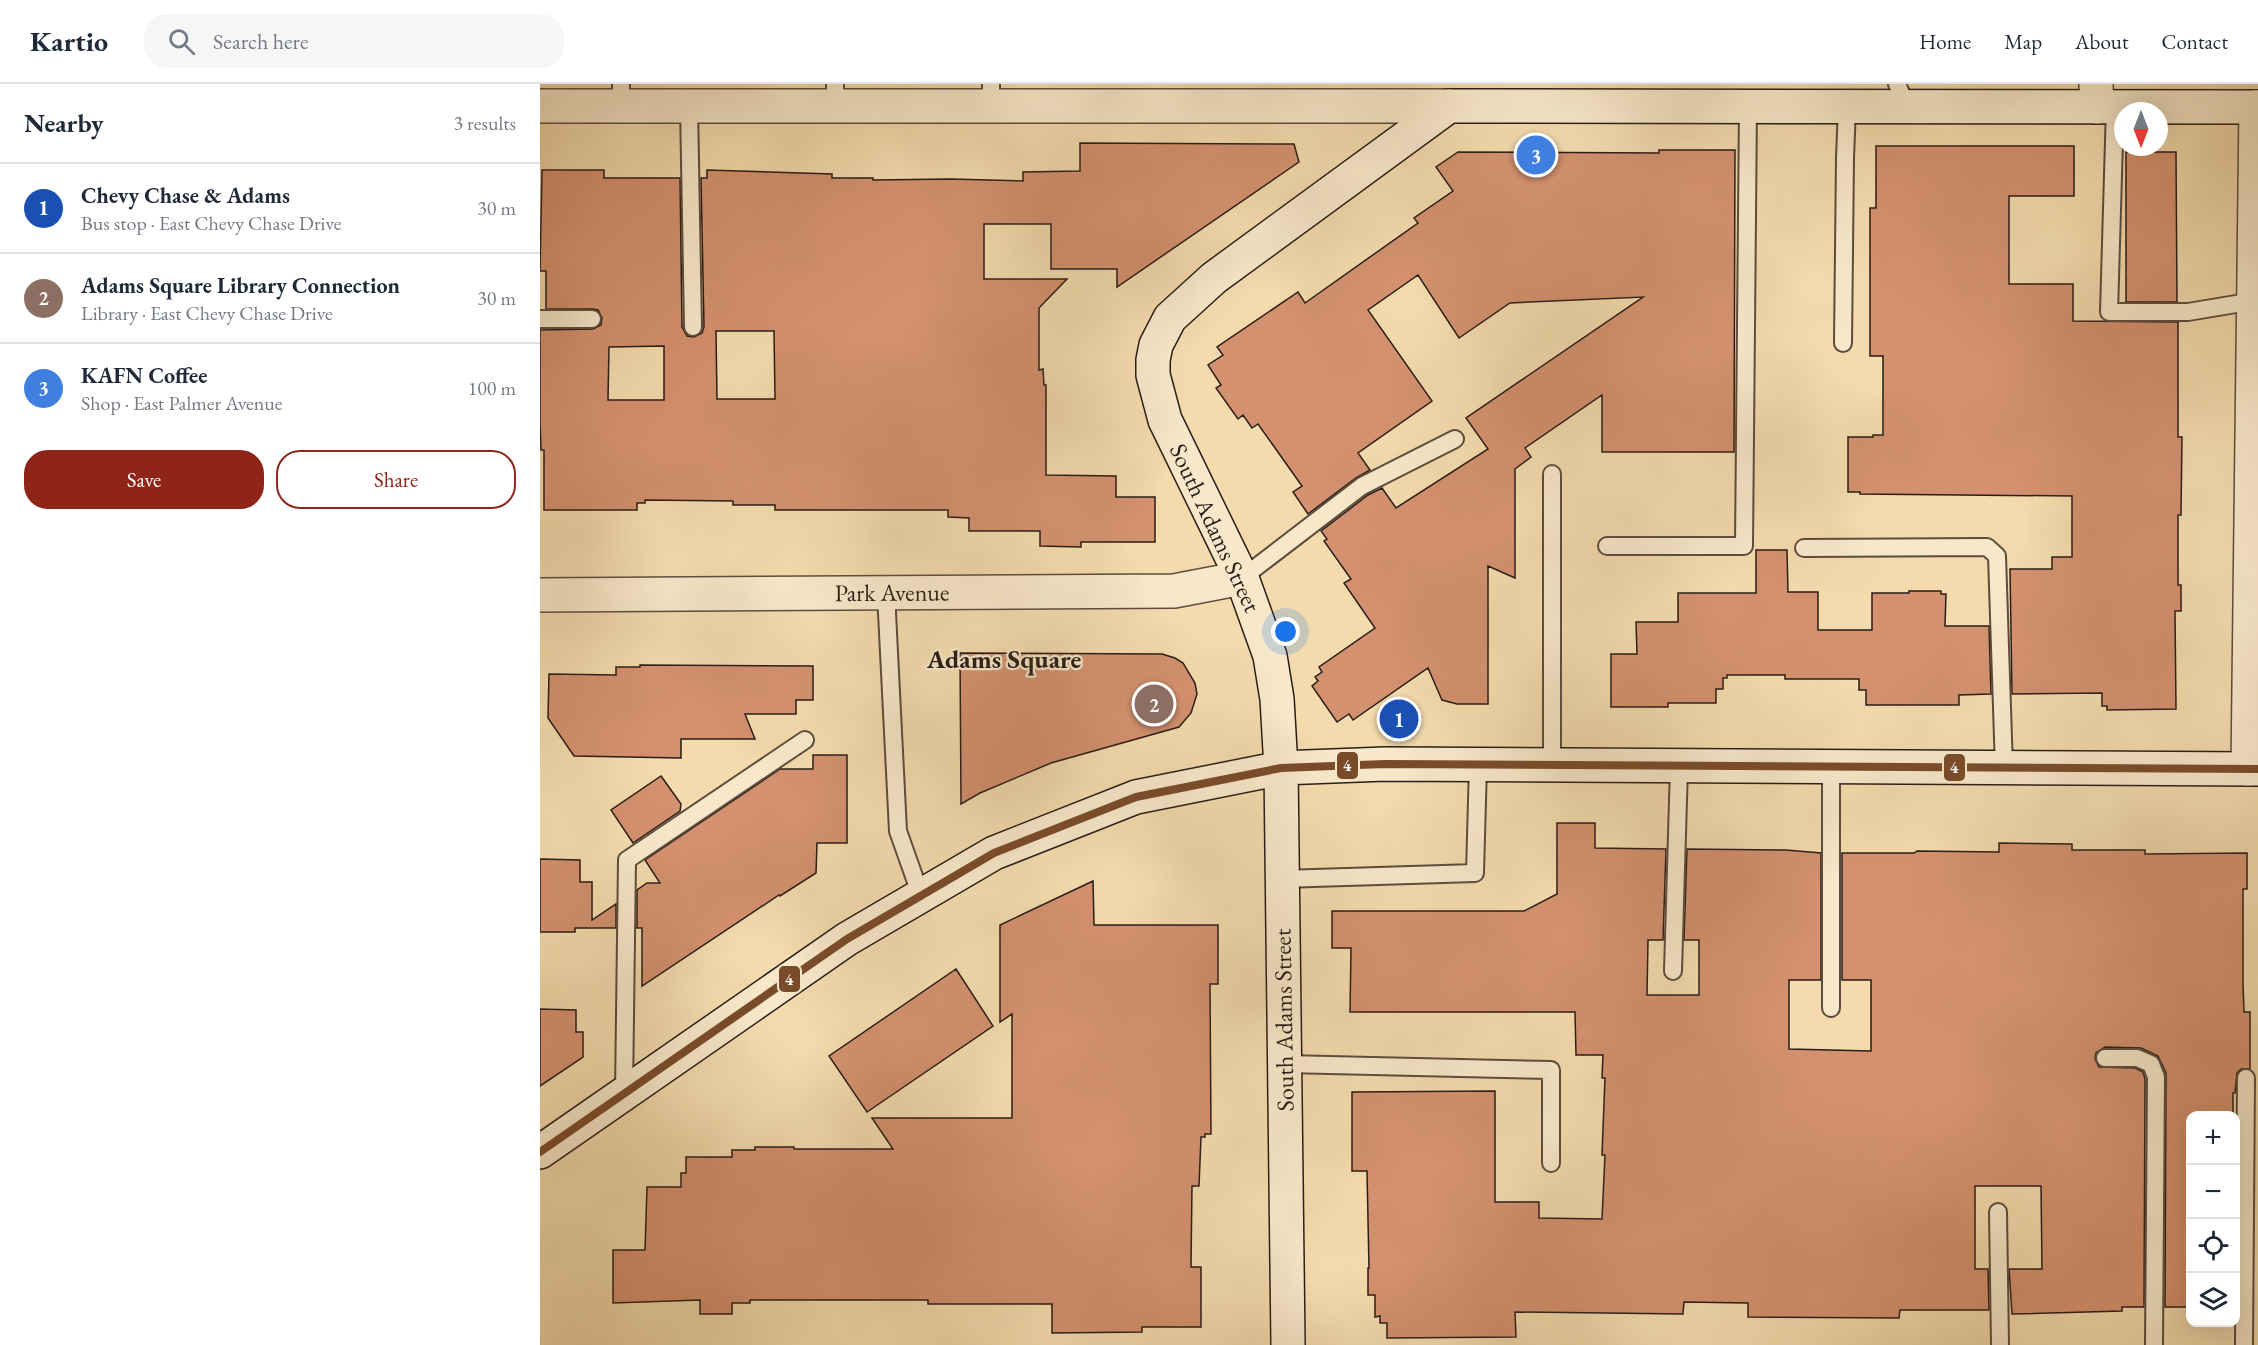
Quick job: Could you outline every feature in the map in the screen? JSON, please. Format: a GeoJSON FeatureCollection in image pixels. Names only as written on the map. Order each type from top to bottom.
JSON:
{"type":"FeatureCollection","features":[{"type":"Feature","properties":{"kind":"street"},"geometry":{"type":"LineString","coordinates":[[540,106],[621,95],[689,106],[835,95],[991,95],[1449,106],[1549,95],[1748,107],[1847,107],[1902,95],[2257,107],[2254,301],[2253,769],[1385,764],[1281,768],[1136,797],[994,854],[847,939],[540,1152]]}},
{"type":"Feature","properties":{"kind":"street","name":"South Adams Street"},"geometry":{"type":"LineString","coordinates":[[1288,1345],[1281,768],[1277,699],[1270,656],[1242,578],[1165,420],[1157,398],[1153,360],[1162,331],[1170,318],[1214,278],[1449,106]]}},
{"type":"Feature","properties":{"kind":"street","name":"Park Avenue"},"geometry":{"type":"LineString","coordinates":[[540,595],[1174,591],[1242,578]]}},
{"type":"Feature","properties":{"kind":"lane"},"geometry":{"type":"LineString","coordinates":[[2102,100],[2109,312],[2188,312],[2254,301]]}},
{"type":"Feature","properties":{"kind":"lane"},"geometry":{"type":"LineString","coordinates":[[689,106],[693,327]]}},
{"type":"Feature","properties":{"kind":"lane"},"geometry":{"type":"LineString","coordinates":[[1607,546],[1743,546],[1748,107]]}},
{"type":"Feature","properties":{"kind":"lane"},"geometry":{"type":"LineString","coordinates":[[1843,343],[1847,107]]}},
{"type":"Feature","properties":{"kind":"lane"},"geometry":{"type":"LineString","coordinates":[[540,319],[592,319]]}},
{"type":"Feature","properties":{"kind":"lane"},"geometry":{"type":"LineString","coordinates":[[1242,578],[1362,486],[1455,438]]}},
{"type":"Feature","properties":{"kind":"lane"},"geometry":{"type":"LineString","coordinates":[[1552,474],[1552,765]]}},
{"type":"Feature","properties":{"kind":"lane"},"geometry":{"type":"LineString","coordinates":[[1804,548],[1988,547],[1997,555],[2004,768]]}},
{"type":"Feature","properties":{"kind":"lane"},"geometry":{"type":"LineString","coordinates":[[886,593],[898,831],[921,896]]}},
{"type":"Feature","properties":{"kind":"lane"},"geometry":{"type":"LineString","coordinates":[[624,1093],[627,860],[805,740]]}},
{"type":"Feature","properties":{"kind":"lane"},"geometry":{"type":"LineString","coordinates":[[1282,879],[1475,873],[1478,765]]}},
{"type":"Feature","properties":{"kind":"lane"},"geometry":{"type":"LineString","coordinates":[[1673,971],[1679,766]]}},
{"type":"Feature","properties":{"kind":"lane"},"geometry":{"type":"LineString","coordinates":[[1831,767],[1831,1008]]}},
{"type":"Feature","properties":{"kind":"lane"},"geometry":{"type":"LineString","coordinates":[[2105,1058],[2138,1058],[2151,1064],[2156,1077],[2154,1345]]}},
{"type":"Feature","properties":{"kind":"lane"},"geometry":{"type":"LineString","coordinates":[[1284,1064],[1551,1070],[1551,1163]]}},
{"type":"Feature","properties":{"kind":"lane"},"geometry":{"type":"LineString","coordinates":[[2244,1345],[2246,1078]]}},
{"type":"Feature","properties":{"kind":"lane"},"geometry":{"type":"LineString","coordinates":[[1998,1212],[2000,1345]]}},
{"type":"Feature","properties":{"kind":"building"},"geometry":{"type":"Polygon","coordinates":[[[1080,143],[1294,144],[1299,162],[1117,287],[1117,269],[1051,269],[1051,224],[984,224],[984,279],[1067,279],[1039,308],[1039,370],[1043,369],[1044,385],[1046,385],[1046,475],[1116,476],[1116,497],[1155,497],[1155,542],[1081,542],[1081,547],[1040,546],[1040,531],[969,531],[969,518],[948,517],[948,510],[775,510],[775,505],[733,505],[733,501],[645,500],[645,503],[637,503],[637,510],[544,510],[544,450],[541,450],[540,422],[540,330],[593,329],[601,325],[602,318],[598,310],[593,309],[546,309],[546,271],[540,271],[542,170],[604,170],[604,178],[680,178],[682,327],[687,336],[694,337],[702,333],[704,327],[701,178],[707,178],[707,170],[832,174],[832,178],[873,178],[873,180],[1023,181],[1023,172],[1080,171],[1080,143]],[[716,331],[717,399],[775,399],[774,331],[716,331]],[[664,346],[609,347],[608,400],[664,400],[664,346]]]}},
{"type":"Feature","properties":{"kind":"building"},"geometry":{"type":"Polygon","coordinates":[[[1876,146],[2074,146],[2074,196],[2009,196],[2009,284],[2073,284],[2073,321],[2178,322],[2178,437],[2182,437],[2181,515],[2178,515],[2178,585],[2181,585],[2181,611],[2175,611],[2176,709],[2107,710],[2107,706],[2102,706],[2102,693],[2012,694],[2010,569],[2052,569],[2052,557],[2072,557],[2072,496],[1848,492],[1848,437],[1883,435],[1883,356],[1870,356],[1870,208],[1876,208],[1876,146]]]}},
{"type":"Feature","properties":{"kind":"building"},"geometry":{"type":"Polygon","coordinates":[[[1659,150],[1735,150],[1734,452],[1602,452],[1602,395],[1525,448],[1531,457],[1515,469],[1515,578],[1488,566],[1488,704],[1457,704],[1442,700],[1428,668],[1353,720],[1349,714],[1337,722],[1312,686],[1318,681],[1315,677],[1322,672],[1319,667],[1375,628],[1344,583],[1351,579],[1324,541],[1327,539],[1321,531],[1368,495],[1382,488],[1396,508],[1488,449],[1466,418],[1643,297],[1510,303],[1459,338],[1418,275],[1368,310],[1432,401],[1358,453],[1370,470],[1308,514],[1293,492],[1302,486],[1258,424],[1252,428],[1243,415],[1238,419],[1216,388],[1221,385],[1208,365],[1223,355],[1217,347],[1298,292],[1305,303],[1418,223],[1414,218],[1453,191],[1436,167],[1458,152],[1659,153],[1659,150]]]}},
{"type":"Feature","properties":{"kind":"building"},"geometry":{"type":"Polygon","coordinates":[[[2168,152],[2176,152],[2177,302],[2126,302],[2126,156],[2168,156],[2168,152]]]}},
{"type":"Feature","properties":{"kind":"building"},"geometry":{"type":"Polygon","coordinates":[[[1756,550],[1787,550],[1788,592],[1818,592],[1818,630],[1872,630],[1872,593],[1941,591],[1941,594],[1946,594],[1945,626],[1989,626],[1991,694],[1959,695],[1959,705],[1866,705],[1866,690],[1859,690],[1859,679],[1785,679],[1785,675],[1727,675],[1727,678],[1723,678],[1723,689],[1716,689],[1716,703],[1668,703],[1668,707],[1611,707],[1611,654],[1637,654],[1636,622],[1678,622],[1678,593],[1756,593],[1756,550]]]}},
{"type":"Feature","properties":{"kind":"building"},"geometry":{"type":"Polygon","coordinates":[[[960,653],[1162,654],[1183,663],[1195,683],[1197,694],[1191,713],[1179,727],[1051,763],[980,793],[961,804],[960,653]]]}},
{"type":"Feature","properties":{"kind":"building"},"geometry":{"type":"Polygon","coordinates":[[[640,665],[813,666],[813,700],[796,700],[796,714],[745,714],[755,739],[681,739],[681,758],[574,756],[548,718],[549,674],[616,675],[616,667],[640,667],[640,665]]]}},
{"type":"Feature","properties":{"kind":"building"},"geometry":{"type":"Polygon","coordinates":[[[813,755],[847,755],[847,843],[817,843],[816,873],[642,986],[642,928],[637,928],[637,890],[647,883],[660,883],[645,860],[780,769],[813,769],[813,755]]]}},
{"type":"Feature","properties":{"kind":"building"},"geometry":{"type":"Polygon","coordinates":[[[661,776],[681,804],[680,811],[633,843],[611,810],[661,776]]]}},
{"type":"Feature","properties":{"kind":"building"},"geometry":{"type":"Polygon","coordinates":[[[1557,823],[1595,823],[1595,848],[1666,849],[1663,940],[1648,940],[1647,995],[1699,995],[1699,940],[1684,940],[1687,849],[1786,850],[1821,853],[1821,980],[1789,980],[1789,1049],[1871,1051],[1871,980],[1842,980],[1842,853],[1999,852],[1999,843],[2072,844],[2072,850],[2145,850],[2145,854],[2247,853],[2247,889],[2243,889],[2243,983],[2244,1012],[2250,1012],[2250,1069],[2241,1069],[2237,1073],[2235,1093],[2233,1093],[2233,1111],[2186,1111],[2186,1307],[2165,1307],[2166,1073],[2158,1056],[2141,1048],[2105,1047],[2096,1053],[2095,1059],[2099,1067],[2135,1068],[2143,1072],[2145,1079],[2144,1307],[2122,1307],[2122,1311],[2012,1314],[2009,1269],[2042,1269],[2041,1186],[1975,1186],[1975,1269],[1988,1269],[1989,1310],[1900,1310],[1899,1318],[1748,1317],[1748,1303],[1684,1302],[1683,1314],[1515,1312],[1516,1337],[1387,1338],[1387,1323],[1380,1323],[1380,1316],[1375,1317],[1375,1295],[1368,1295],[1367,1171],[1352,1171],[1352,1092],[1495,1091],[1495,1202],[1539,1202],[1539,1218],[1602,1219],[1605,1155],[1602,1155],[1605,1078],[1602,1078],[1603,1055],[1576,1055],[1575,1012],[1350,1012],[1351,948],[1332,948],[1332,911],[1524,911],[1557,894],[1557,823]]]}},
{"type":"Feature","properties":{"kind":"building"},"geometry":{"type":"Polygon","coordinates":[[[540,859],[580,860],[580,882],[592,882],[592,920],[616,904],[616,928],[575,928],[575,932],[540,932],[540,859]]]}},
{"type":"Feature","properties":{"kind":"building"},"geometry":{"type":"Polygon","coordinates":[[[1093,881],[1094,925],[1218,925],[1218,984],[1210,984],[1211,1134],[1201,1137],[1199,1186],[1192,1186],[1191,1267],[1201,1267],[1201,1327],[1142,1327],[1142,1332],[1052,1333],[1052,1304],[928,1304],[928,1300],[750,1300],[750,1303],[732,1303],[732,1314],[700,1314],[700,1300],[613,1303],[613,1250],[645,1250],[647,1187],[681,1187],[681,1173],[686,1173],[686,1157],[732,1157],[732,1150],[755,1150],[755,1147],[893,1149],[872,1118],[1012,1118],[1012,1014],[1000,1022],[1000,925],[1093,881]]]}},
{"type":"Feature","properties":{"kind":"building"},"geometry":{"type":"Polygon","coordinates":[[[956,969],[993,1026],[867,1112],[829,1056],[956,969]]]}},
{"type":"Feature","properties":{"kind":"building"},"geometry":{"type":"Polygon","coordinates":[[[540,1009],[576,1010],[576,1032],[583,1032],[583,1057],[540,1086],[540,1009]]]}},
{"type":"Feature","properties":{"kind":"transit line","name":"4"},"geometry":{"type":"LineString","coordinates":[[540,1152],[847,939],[994,853],[1136,797],[1281,768],[1385,764],[2258,769]]}},
{"type":"Feature","properties":{"kind":"place","name":"KAFN Coffee"},"geometry":{"type":"Point","coordinates":[1536,155]}},
{"type":"Feature","properties":{"kind":"place","name":"Adams Square Library Connection"},"geometry":{"type":"Point","coordinates":[1154,704]}},
{"type":"Feature","properties":{"kind":"place","name":"Chevy Chase & Adams"},"geometry":{"type":"Point","coordinates":[1399,719]}},
{"type":"Feature","properties":{"kind":"district","name":"Adams Square"},"geometry":{"type":"Point","coordinates":[1004,659]}}]}
